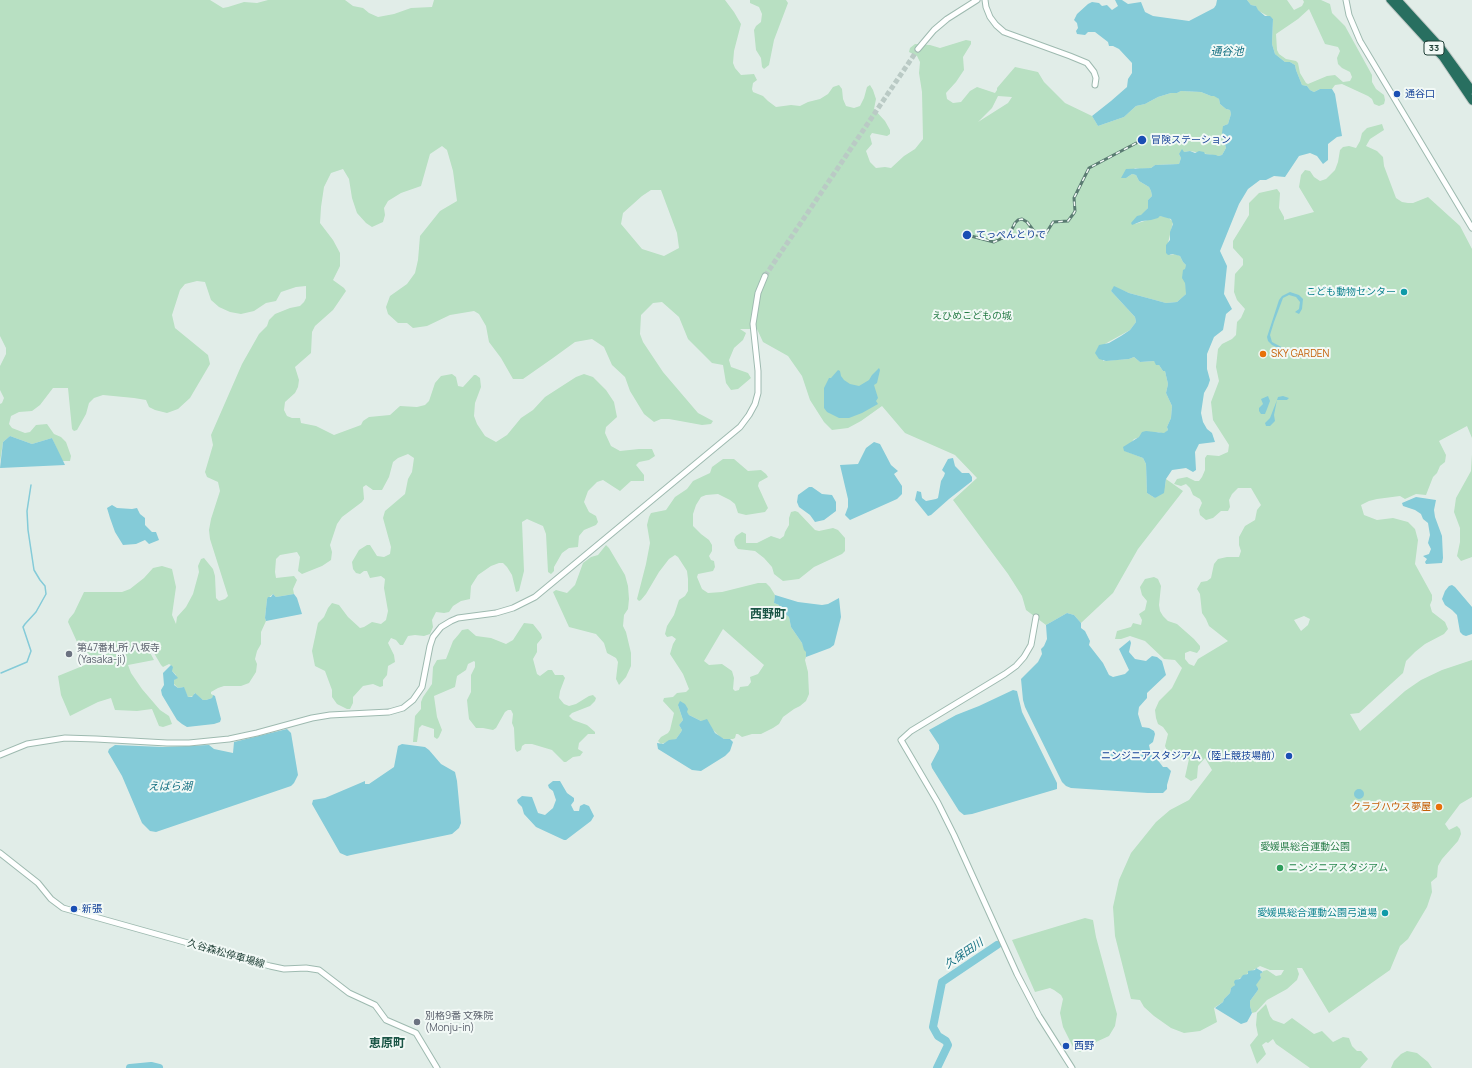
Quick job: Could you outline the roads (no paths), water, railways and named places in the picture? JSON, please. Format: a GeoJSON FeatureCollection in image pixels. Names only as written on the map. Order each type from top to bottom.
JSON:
{"type":"FeatureCollection","features":[{"type":"Feature","properties":{"kind":"highway","name":"33"},"geometry":{"type":"LineString","coordinates":[[1390,0],[1443,58],[1472,101]]}},
{"type":"Feature","properties":{"kind":"highway","name":"33"},"geometry":{"type":"LineString","coordinates":[[1398,0],[1440,46],[1472,90]]}},
{"type":"Feature","properties":{"kind":"street"},"geometry":{"type":"LineString","coordinates":[[918,49],[934,30],[947,19],[977,0]]}},
{"type":"Feature","properties":{"kind":"street"},"geometry":{"type":"LineString","coordinates":[[985,0],[990,17],[1004,32],[1087,63],[1094,72],[1096,78],[1095,85]]}},
{"type":"Feature","properties":{"kind":"street"},"geometry":{"type":"LineString","coordinates":[[1346,0],[1349,16],[1360,41],[1472,228]]}},
{"type":"Feature","properties":{"kind":"street"},"geometry":{"type":"LineString","coordinates":[[0,755],[27,744],[65,738],[96,738],[167,743],[189,743],[229,739],[312,718],[330,715],[389,712],[403,708],[413,700],[422,687],[430,646],[433,637],[441,627],[458,618],[496,613],[513,608],[535,597],[740,427],[755,404],[758,393],[758,371],[753,324],[758,293],[765,276]]}},
{"type":"Feature","properties":{"kind":"street"},"geometry":{"type":"LineString","coordinates":[[1036,616],[1031,644],[1024,657],[1016,666],[911,731],[901,740],[938,803],[954,835],[1017,974],[1039,1016],[1072,1068]]}},
{"type":"Feature","properties":{"kind":"street","name":"久谷森松停車場線"},"geometry":{"type":"LineString","coordinates":[[0,853],[38,883],[62,908],[270,966],[284,969],[306,968],[319,970],[349,993],[375,1004],[386,1020],[416,1033],[437,1068]]}},
{"type":"Feature","properties":{"kind":"water","name":"通谷池"},"geometry":{"type":"Polygon","coordinates":[[[1115,0],[1122,0],[1128,4],[1141,2],[1145,12],[1153,16],[1189,21],[1214,8],[1217,0],[1247,0],[1251,5],[1256,6],[1265,16],[1270,16],[1273,19],[1272,44],[1275,54],[1285,62],[1290,62],[1295,65],[1302,85],[1307,86],[1314,92],[1320,89],[1332,89],[1335,94],[1342,136],[1337,137],[1328,144],[1328,160],[1323,164],[1317,156],[1310,153],[1299,156],[1285,177],[1274,176],[1266,180],[1260,180],[1248,189],[1239,204],[1220,251],[1227,266],[1224,294],[1232,309],[1226,314],[1223,330],[1214,337],[1207,354],[1207,369],[1210,380],[1204,393],[1201,413],[1203,422],[1207,429],[1212,433],[1215,442],[1199,444],[1195,452],[1196,470],[1193,472],[1186,468],[1172,470],[1166,479],[1164,493],[1155,498],[1147,493],[1146,464],[1143,458],[1124,451],[1123,447],[1139,437],[1142,432],[1164,433],[1168,430],[1167,427],[1171,418],[1172,406],[1166,393],[1168,384],[1165,371],[1163,371],[1159,365],[1156,365],[1154,361],[1140,362],[1134,357],[1129,359],[1106,361],[1099,359],[1095,353],[1099,345],[1109,343],[1121,336],[1130,330],[1136,322],[1135,317],[1111,291],[1114,286],[1129,293],[1166,303],[1177,302],[1186,294],[1185,283],[1182,278],[1183,270],[1185,269],[1186,265],[1180,256],[1173,254],[1168,255],[1166,253],[1166,245],[1170,240],[1170,232],[1173,224],[1171,219],[1160,216],[1158,218],[1142,221],[1132,225],[1131,223],[1137,216],[1141,215],[1148,208],[1148,200],[1152,196],[1151,191],[1149,187],[1139,181],[1136,175],[1132,174],[1126,178],[1121,178],[1126,169],[1151,168],[1155,165],[1179,164],[1181,158],[1179,154],[1182,149],[1184,152],[1190,151],[1195,153],[1199,151],[1204,152],[1205,154],[1218,156],[1222,155],[1226,148],[1222,133],[1223,126],[1228,124],[1231,114],[1230,110],[1226,109],[1220,104],[1219,99],[1214,96],[1201,92],[1181,91],[1158,97],[1145,104],[1136,106],[1124,117],[1098,126],[1092,116],[1127,87],[1128,79],[1132,73],[1132,63],[1119,49],[1109,46],[1108,42],[1095,32],[1088,32],[1085,35],[1077,34],[1077,23],[1074,20],[1077,14],[1092,2],[1099,3],[1102,6],[1107,5],[1112,10],[1118,6],[1115,0]]]}},
{"type":"Feature","properties":{"kind":"water"},"geometry":{"type":"Polygon","coordinates":[[[1290,292],[1299,295],[1303,299],[1302,309],[1299,314],[1295,312],[1299,309],[1300,302],[1296,297],[1289,295],[1283,298],[1270,335],[1272,342],[1287,350],[1292,348],[1295,349],[1289,353],[1272,345],[1268,341],[1267,337],[1279,300],[1282,296],[1290,292]]]}},
{"type":"Feature","properties":{"kind":"water"},"geometry":{"type":"Polygon","coordinates":[[[879,368],[880,370],[877,383],[874,385],[878,398],[876,401],[878,404],[849,418],[839,418],[827,412],[824,408],[824,388],[829,378],[831,378],[838,370],[840,371],[844,380],[850,384],[859,386],[869,380],[879,368]]]}},
{"type":"Feature","properties":{"kind":"water"},"geometry":{"type":"Polygon","coordinates":[[[1268,396],[1270,401],[1267,409],[1265,414],[1261,414],[1259,408],[1263,404],[1261,399],[1268,396]]]}},
{"type":"Feature","properties":{"kind":"water"},"geometry":{"type":"Polygon","coordinates":[[[1283,396],[1289,398],[1287,400],[1277,400],[1278,397],[1283,396]]]}},
{"type":"Feature","properties":{"kind":"water"},"geometry":{"type":"Polygon","coordinates":[[[1277,400],[1274,415],[1275,421],[1270,426],[1266,426],[1265,423],[1270,418],[1277,400]]]}},
{"type":"Feature","properties":{"kind":"water"},"geometry":{"type":"Polygon","coordinates":[[[10,436],[32,444],[52,438],[65,465],[0,468],[3,442],[10,436]]]}},
{"type":"Feature","properties":{"kind":"water"},"geometry":{"type":"Polygon","coordinates":[[[874,442],[880,444],[891,465],[898,471],[894,474],[902,486],[902,494],[897,499],[850,520],[845,515],[848,507],[848,499],[840,465],[858,464],[866,448],[874,442]]]}},
{"type":"Feature","properties":{"kind":"water"},"geometry":{"type":"Polygon","coordinates":[[[953,458],[955,466],[962,473],[969,473],[972,477],[972,481],[928,516],[915,500],[917,491],[921,492],[922,498],[926,501],[938,498],[941,481],[945,473],[942,470],[948,459],[953,458]]]}},
{"type":"Feature","properties":{"kind":"water"},"geometry":{"type":"Polygon","coordinates":[[[809,487],[812,487],[822,494],[832,495],[836,502],[836,511],[824,520],[815,522],[810,515],[799,507],[797,502],[798,495],[809,487]]]}},
{"type":"Feature","properties":{"kind":"water"},"geometry":{"type":"Polygon","coordinates":[[[1416,497],[1436,500],[1434,510],[1442,536],[1442,563],[1426,564],[1425,562],[1427,559],[1423,556],[1429,554],[1431,549],[1428,543],[1430,535],[1428,523],[1423,519],[1421,514],[1415,510],[1403,506],[1402,503],[1416,497]]]}},
{"type":"Feature","properties":{"kind":"water"},"geometry":{"type":"Polygon","coordinates":[[[112,505],[117,508],[137,508],[140,514],[145,518],[145,525],[152,532],[156,532],[159,540],[149,544],[145,540],[136,544],[123,545],[115,532],[107,508],[112,505]]]}},
{"type":"Feature","properties":{"kind":"water"},"geometry":{"type":"Polygon","coordinates":[[[1452,585],[1472,607],[1472,634],[1466,636],[1460,632],[1457,615],[1445,605],[1442,599],[1445,591],[1452,585]]]}},
{"type":"Feature","properties":{"kind":"water"},"geometry":{"type":"Polygon","coordinates":[[[273,594],[276,597],[294,594],[297,598],[302,614],[266,621],[267,599],[273,594]]]}},
{"type":"Feature","properties":{"kind":"water"},"geometry":{"type":"Polygon","coordinates":[[[775,595],[798,602],[822,605],[828,604],[839,598],[841,617],[834,645],[806,657],[806,652],[802,643],[791,627],[789,617],[780,610],[779,605],[774,603],[775,595]]]}},
{"type":"Feature","properties":{"kind":"water"},"geometry":{"type":"Polygon","coordinates":[[[1067,613],[1074,615],[1081,623],[1081,628],[1085,631],[1090,641],[1089,645],[1103,663],[1109,675],[1113,677],[1125,674],[1129,670],[1119,649],[1130,640],[1131,643],[1129,652],[1135,659],[1146,661],[1152,656],[1157,657],[1162,661],[1166,675],[1147,693],[1147,698],[1139,707],[1138,714],[1142,727],[1149,728],[1154,731],[1155,734],[1153,742],[1149,745],[1153,758],[1157,759],[1163,767],[1167,767],[1171,771],[1167,789],[1163,793],[1071,788],[1062,782],[1025,707],[1021,679],[1038,662],[1042,654],[1041,649],[1047,639],[1046,625],[1067,613]]]}},
{"type":"Feature","properties":{"kind":"water"},"geometry":{"type":"Polygon","coordinates":[[[171,665],[173,667],[172,671],[178,678],[174,680],[174,685],[178,688],[184,687],[188,697],[192,697],[195,693],[203,700],[212,698],[213,695],[215,696],[221,719],[220,722],[187,727],[177,720],[162,695],[161,690],[164,685],[163,673],[171,665]]]}},
{"type":"Feature","properties":{"kind":"water"},"geometry":{"type":"Polygon","coordinates":[[[1013,690],[1017,691],[1022,712],[1057,783],[1057,789],[964,815],[959,811],[932,768],[931,764],[939,749],[939,745],[929,730],[956,715],[1013,690]]]}},
{"type":"Feature","properties":{"kind":"water"},"geometry":{"type":"Polygon","coordinates":[[[680,701],[685,704],[689,715],[701,721],[707,719],[715,733],[724,739],[730,739],[733,742],[730,751],[725,756],[701,771],[692,770],[658,749],[657,743],[663,744],[669,740],[676,739],[682,730],[679,725],[683,720],[678,705],[680,701]]]}},
{"type":"Feature","properties":{"kind":"water","name":"えばら湖"},"geometry":{"type":"Polygon","coordinates":[[[287,729],[291,733],[298,775],[291,786],[156,832],[150,831],[142,823],[122,776],[108,752],[109,749],[115,745],[163,747],[209,745],[214,749],[233,753],[234,742],[287,729]]]}},
{"type":"Feature","properties":{"kind":"water"},"geometry":{"type":"Polygon","coordinates":[[[402,744],[425,747],[441,764],[455,772],[461,823],[459,828],[452,834],[347,856],[340,853],[312,804],[313,800],[325,798],[365,781],[365,784],[369,784],[394,767],[398,746],[402,744]]]}},
{"type":"Feature","properties":{"kind":"water"},"geometry":{"type":"Polygon","coordinates":[[[553,781],[560,781],[567,793],[574,798],[571,805],[574,811],[579,811],[580,806],[584,804],[589,806],[594,816],[591,821],[566,840],[536,827],[524,814],[522,807],[517,800],[522,796],[532,797],[538,813],[545,815],[553,808],[556,800],[553,791],[548,785],[553,781]]]}},
{"type":"Feature","properties":{"kind":"water"},"geometry":{"type":"Polygon","coordinates":[[[1357,789],[1361,789],[1363,790],[1363,798],[1357,799],[1354,796],[1354,792],[1357,789]]]}},
{"type":"Feature","properties":{"kind":"water"},"geometry":{"type":"Polygon","coordinates":[[[1256,968],[1263,972],[1260,974],[1261,978],[1256,985],[1258,990],[1250,1001],[1252,1013],[1247,1022],[1241,1024],[1215,1008],[1223,1002],[1230,993],[1231,988],[1235,985],[1235,980],[1240,979],[1243,975],[1248,974],[1248,971],[1255,970],[1256,968]]]}},
{"type":"Feature","properties":{"kind":"waterway"},"geometry":{"type":"LineString","coordinates":[[1,673],[27,662],[31,651],[23,627],[36,612],[46,594],[45,586],[34,570],[28,530],[27,511],[31,485]]}},
{"type":"Feature","properties":{"kind":"waterway","name":"久保田川"},"geometry":{"type":"LineString","coordinates":[[937,1068],[948,1045],[946,1041],[938,1036],[933,1027],[942,982],[997,945]]}},
{"type":"Feature","properties":{"kind":"waterway"},"geometry":{"type":"LineString","coordinates":[[130,1068],[151,1066],[159,1068]]}},
{"type":"Feature","properties":{"kind":"tunnel"},"geometry":{"type":"LineString","coordinates":[[765,276],[918,49]]}},
{"type":"Feature","properties":{"kind":"railway"},"geometry":{"type":"LineString","coordinates":[[967,235],[994,242],[1009,235],[1015,223],[1022,219],[1027,222],[1037,235],[1045,235],[1053,222],[1068,221],[1074,213],[1074,198],[1089,168],[1142,140]]}},
{"type":"Feature","properties":{"kind":"place","name":"通谷口"},"geometry":{"type":"Point","coordinates":[1397,94]}},
{"type":"Feature","properties":{"kind":"place","name":"冒険ステーション"},"geometry":{"type":"Point","coordinates":[1142,140]}},
{"type":"Feature","properties":{"kind":"place","name":"てっぺんとりで"},"geometry":{"type":"Point","coordinates":[967,235]}},
{"type":"Feature","properties":{"kind":"place","name":"こども動物センター"},"geometry":{"type":"Point","coordinates":[1404,292]}},
{"type":"Feature","properties":{"kind":"place","name":"SKY GARDEN"},"geometry":{"type":"Point","coordinates":[1263,354]}},
{"type":"Feature","properties":{"kind":"place","name":"第47番札所 八坂寺 (Yasaka-ji)"},"geometry":{"type":"Point","coordinates":[69,654]}},
{"type":"Feature","properties":{"kind":"place","name":"ニンジニアスタジアム（陸上競技場前）"},"geometry":{"type":"Point","coordinates":[1289,756]}},
{"type":"Feature","properties":{"kind":"place","name":"クラブハウス夢屋"},"geometry":{"type":"Point","coordinates":[1439,807]}},
{"type":"Feature","properties":{"kind":"place","name":"ニンジニアスタジアム"},"geometry":{"type":"Point","coordinates":[1280,868]}},
{"type":"Feature","properties":{"kind":"place","name":"新張"},"geometry":{"type":"Point","coordinates":[74,909]}},
{"type":"Feature","properties":{"kind":"place","name":"愛媛県総合運動公園弓道場"},"geometry":{"type":"Point","coordinates":[1385,913]}},
{"type":"Feature","properties":{"kind":"place","name":"別格9番 文殊院 (Monju-in)"},"geometry":{"type":"Point","coordinates":[417,1022]}},
{"type":"Feature","properties":{"kind":"place","name":"西野"},"geometry":{"type":"Point","coordinates":[1066,1046]}},
{"type":"Feature","properties":{"kind":"district","name":"西野町"},"geometry":{"type":"Point","coordinates":[768,615]}},
{"type":"Feature","properties":{"kind":"district","name":"恵原町"},"geometry":{"type":"Point","coordinates":[387,1044]}},
{"type":"Feature","properties":{"kind":"park label","name":"えひめこどもの城"},"geometry":{"type":"Point","coordinates":[972,316]}},
{"type":"Feature","properties":{"kind":"park label","name":"愛媛県総合運動公園"},"geometry":{"type":"Point","coordinates":[1305,847]}}]}
